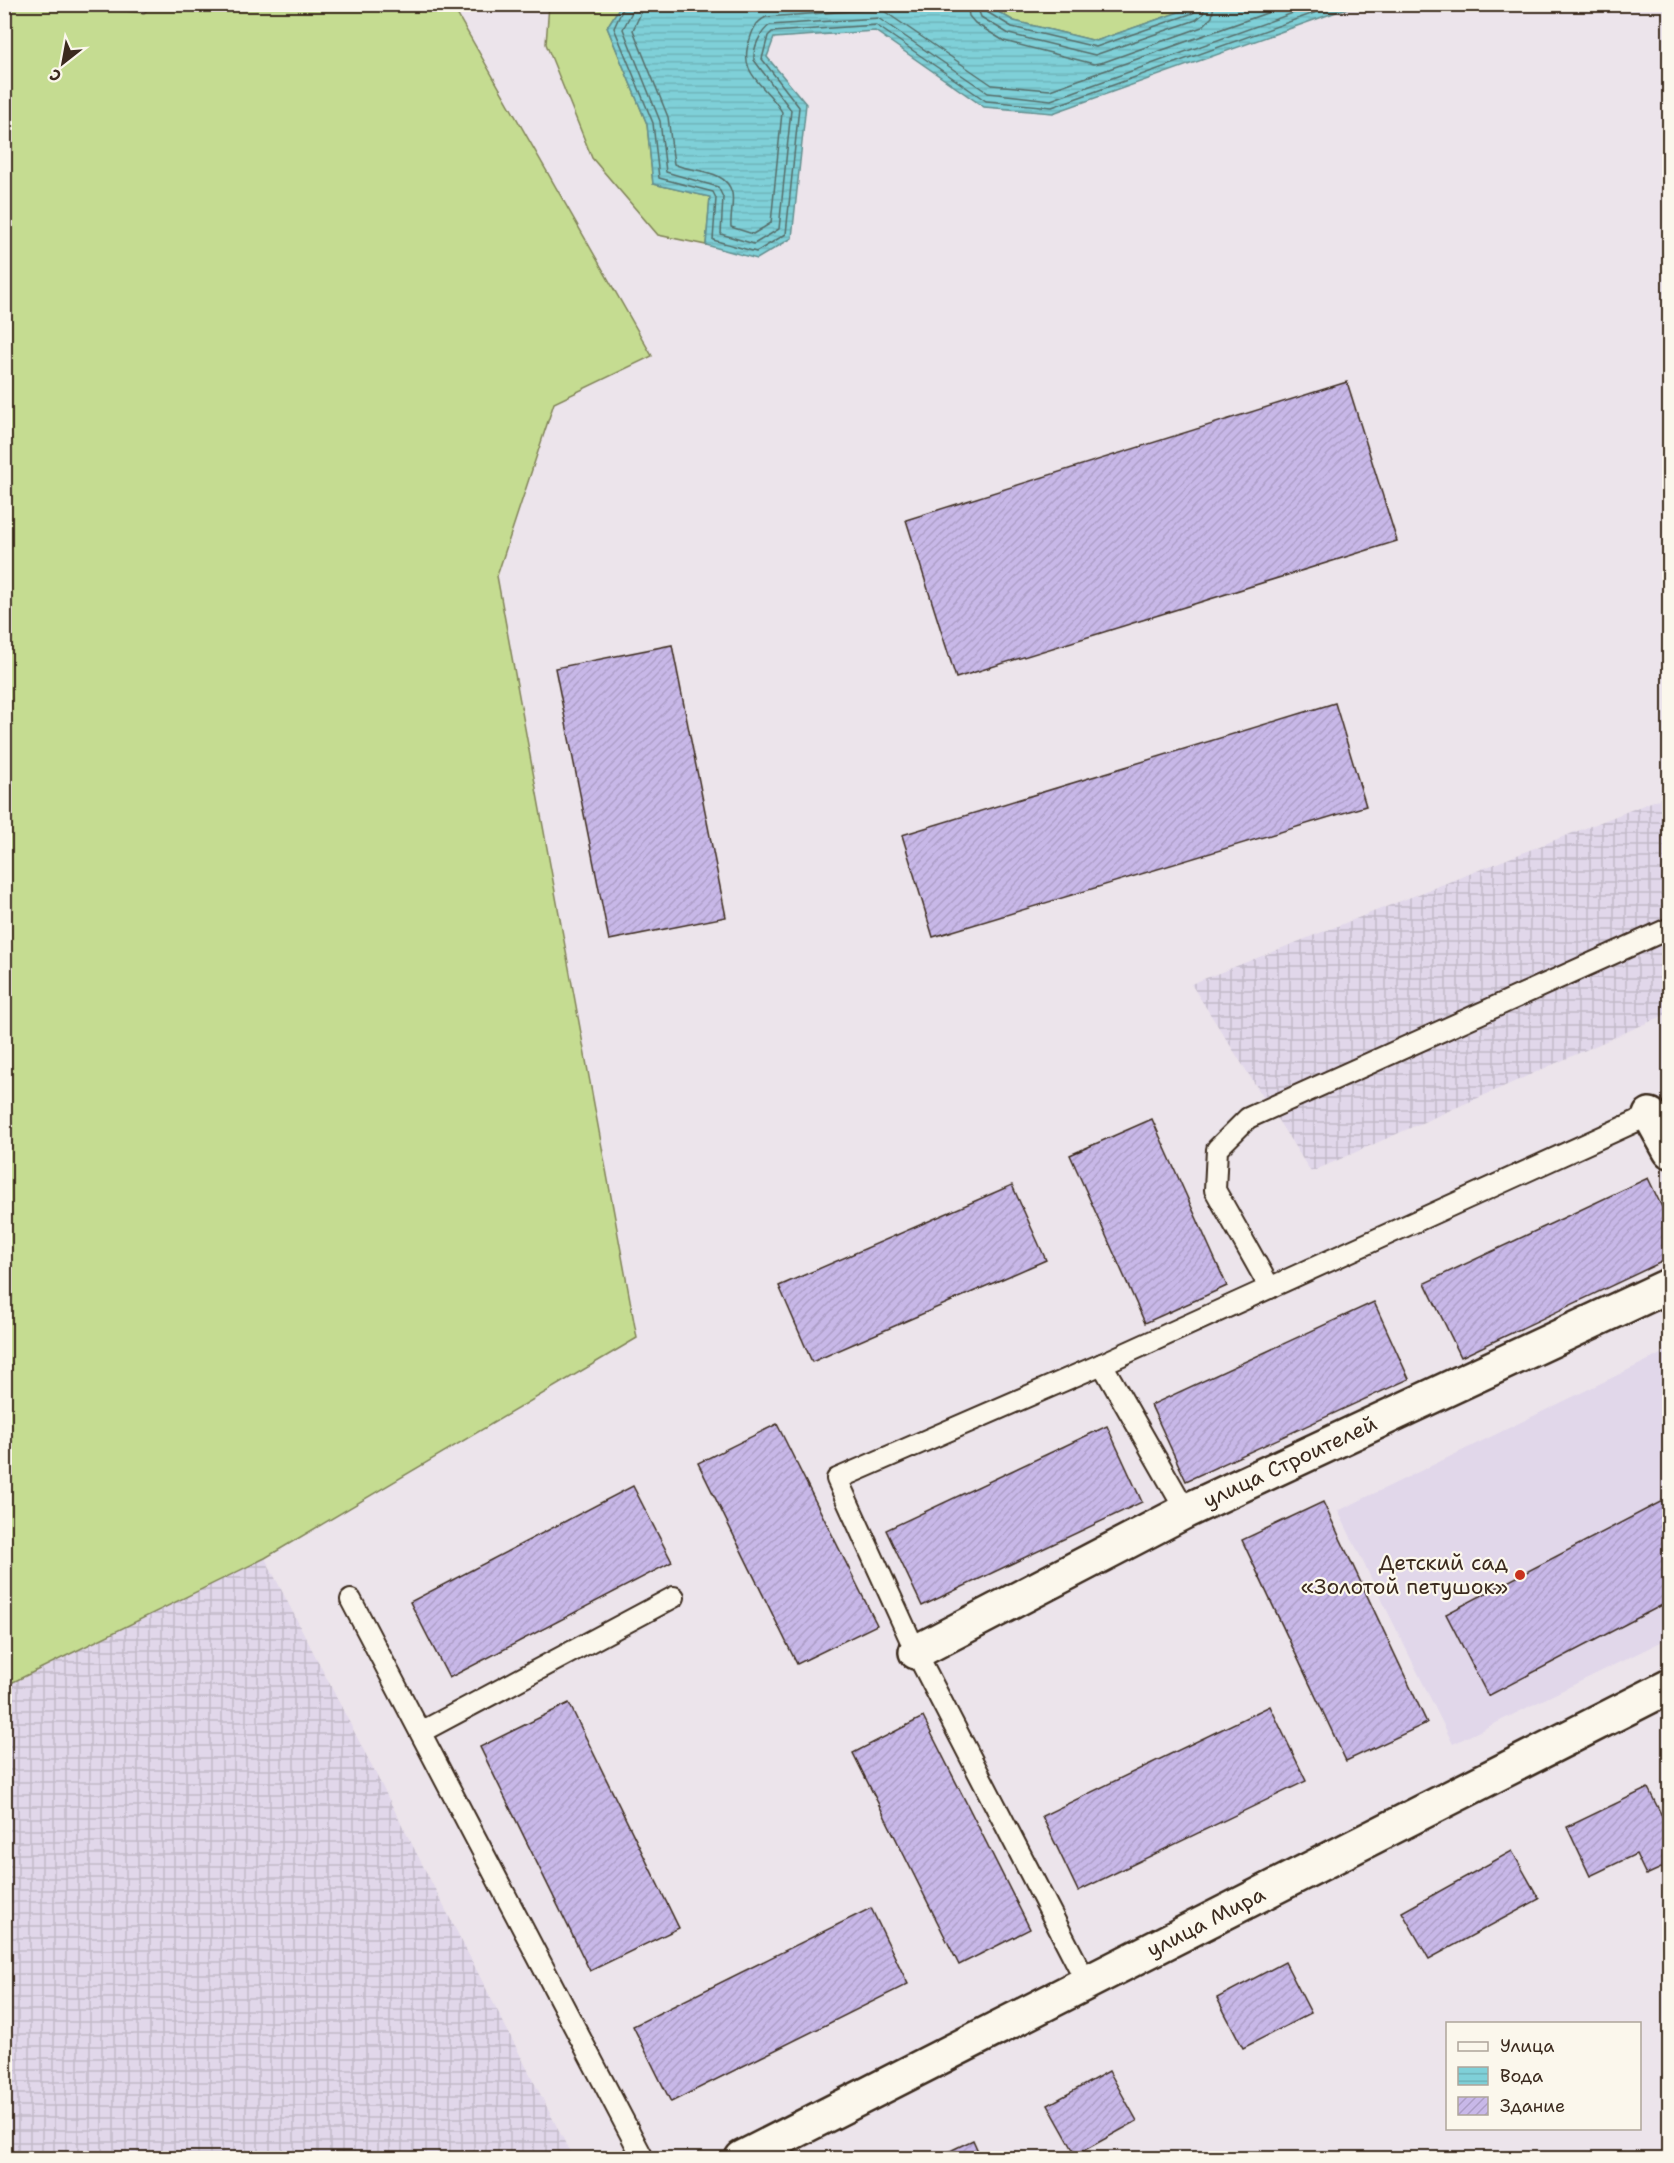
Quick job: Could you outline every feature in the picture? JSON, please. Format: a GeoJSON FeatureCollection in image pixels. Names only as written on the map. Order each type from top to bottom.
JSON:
{"type":"FeatureCollection","features":[{"type":"Feature","properties":{"kind":"street"},"geometry":{"type":"LineString","coordinates":[[1650,1116],[1670,1151]]}},
{"type":"Feature","properties":{"kind":"street","name":"улица Строителей"},"geometry":{"type":"LineString","coordinates":[[916,1652],[1186,1511],[1670,1285]]}},
{"type":"Feature","properties":{"kind":"street","name":"улица Мира"},"geometry":{"type":"LineString","coordinates":[[742,2158],[1670,1686]]}},
{"type":"Feature","properties":{"kind":"lane"},"geometry":{"type":"LineString","coordinates":[[1270,1288],[1215,1190],[1217,1149],[1248,1118],[1670,928]]}},
{"type":"Feature","properties":{"kind":"lane"},"geometry":{"type":"LineString","coordinates":[[1087,1983],[916,1652],[837,1479],[1102,1364],[1650,1116]]}},
{"type":"Feature","properties":{"kind":"lane"},"geometry":{"type":"LineString","coordinates":[[1102,1364],[1186,1511]]}},
{"type":"Feature","properties":{"kind":"lane"},"geometry":{"type":"LineString","coordinates":[[421,1732],[674,1597]]}},
{"type":"Feature","properties":{"kind":"lane"},"geometry":{"type":"LineString","coordinates":[[351,1600],[643,2158]]}},
{"type":"Feature","properties":{"kind":"shaded area"},"geometry":{"type":"Polygon","coordinates":[[[1669,795],[1669,1013],[1311,1172],[1191,984],[1669,795]]]}},
{"type":"Feature","properties":{"kind":"shaded area","name":"Детский сад «Золотой петушок»"},"geometry":{"type":"Polygon","coordinates":[[[1669,1350],[1669,1638],[1453,1744],[1338,1511],[1669,1350]]]}},
{"type":"Feature","properties":{"kind":"shaded area"},"geometry":{"type":"Polygon","coordinates":[[[265,1558],[573,2158],[5,2158],[5,1686],[265,1558]]]}},
{"type":"Feature","properties":{"kind":"green space"},"geometry":{"type":"Polygon","coordinates":[[[153,4],[452,5],[652,356],[554,403],[497,576],[637,1338],[265,1558],[5,1686],[5,5],[64,5],[144,13],[153,4]]]}},
{"type":"Feature","properties":{"kind":"green space"},"geometry":{"type":"Polygon","coordinates":[[[549,5],[621,5],[607,27],[647,124],[653,184],[710,197],[706,245],[658,235],[592,158],[546,44],[549,5]]]}},
{"type":"Feature","properties":{"kind":"green space"},"geometry":{"type":"Polygon","coordinates":[[[986,5],[1199,5],[1096,41],[1014,21],[986,5]]]}},
{"type":"Feature","properties":{"kind":"water"},"geometry":{"type":"Polygon","coordinates":[[[621,5],[986,5],[1014,21],[1096,41],[1199,5],[1356,5],[1053,113],[984,107],[875,31],[774,38],[767,57],[806,104],[792,238],[757,259],[706,245],[710,197],[653,184],[647,124],[607,27],[621,5]]]}},
{"type":"Feature","properties":{"kind":"building"},"geometry":{"type":"Polygon","coordinates":[[[1347,382],[1397,541],[956,678],[906,520],[1347,382]]]}},
{"type":"Feature","properties":{"kind":"building"},"geometry":{"type":"Polygon","coordinates":[[[672,645],[726,917],[609,940],[555,668],[672,645]]]}},
{"type":"Feature","properties":{"kind":"building"},"geometry":{"type":"Polygon","coordinates":[[[1335,703],[1366,806],[933,937],[902,835],[1335,703]]]}},
{"type":"Feature","properties":{"kind":"building"},"geometry":{"type":"Polygon","coordinates":[[[1152,1119],[1227,1286],[1145,1323],[1070,1155],[1152,1119]]]}},
{"type":"Feature","properties":{"kind":"building"},"geometry":{"type":"Polygon","coordinates":[[[1648,1178],[1670,1224],[1670,1258],[1461,1357],[1425,1283],[1648,1178]]]}},
{"type":"Feature","properties":{"kind":"building"},"geometry":{"type":"Polygon","coordinates":[[[1012,1185],[1046,1260],[812,1362],[779,1286],[1012,1185]]]}},
{"type":"Feature","properties":{"kind":"building"},"geometry":{"type":"Polygon","coordinates":[[[1374,1302],[1409,1379],[1186,1481],[1151,1405],[1374,1302]]]}},
{"type":"Feature","properties":{"kind":"building"},"geometry":{"type":"Polygon","coordinates":[[[777,1424],[877,1625],[797,1664],[698,1463],[777,1424]]]}},
{"type":"Feature","properties":{"kind":"building"},"geometry":{"type":"Polygon","coordinates":[[[1107,1426],[1142,1502],[922,1606],[886,1530],[1107,1426]]]}},
{"type":"Feature","properties":{"kind":"building"},"geometry":{"type":"Polygon","coordinates":[[[633,1486],[672,1562],[449,1678],[410,1602],[633,1486]]]}},
{"type":"Feature","properties":{"kind":"building"},"geometry":{"type":"Polygon","coordinates":[[[1670,1497],[1670,1601],[1488,1696],[1446,1614],[1670,1497]]]}},
{"type":"Feature","properties":{"kind":"building"},"geometry":{"type":"Polygon","coordinates":[[[1323,1502],[1427,1723],[1346,1761],[1242,1540],[1323,1502]]]}},
{"type":"Feature","properties":{"kind":"building"},"geometry":{"type":"Polygon","coordinates":[[[569,1703],[679,1928],[590,1971],[480,1747],[569,1703]]]}},
{"type":"Feature","properties":{"kind":"building"},"geometry":{"type":"Polygon","coordinates":[[[1270,1706],[1306,1781],[1078,1891],[1042,1816],[1270,1706]]]}},
{"type":"Feature","properties":{"kind":"building"},"geometry":{"type":"Polygon","coordinates":[[[923,1717],[1030,1929],[959,1965],[853,1753],[923,1717]]]}},
{"type":"Feature","properties":{"kind":"building"},"geometry":{"type":"Polygon","coordinates":[[[1648,1788],[1670,1832],[1670,1864],[1646,1875],[1636,1854],[1590,1876],[1567,1827],[1648,1788]]]}},
{"type":"Feature","properties":{"kind":"building"},"geometry":{"type":"Polygon","coordinates":[[[1512,1851],[1539,1899],[1429,1959],[1402,1912],[1512,1851]]]}},
{"type":"Feature","properties":{"kind":"building"},"geometry":{"type":"Polygon","coordinates":[[[871,1908],[908,1984],[671,2102],[633,2026],[871,1908]]]}},
{"type":"Feature","properties":{"kind":"building"},"geometry":{"type":"Polygon","coordinates":[[[1285,1962],[1311,2013],[1243,2048],[1217,1998],[1285,1962]]]}},
{"type":"Feature","properties":{"kind":"building"},"geometry":{"type":"Polygon","coordinates":[[[1109,2071],[1137,2121],[1076,2155],[1048,2105],[1109,2071]]]}},
{"type":"Feature","properties":{"kind":"building"},"geometry":{"type":"Polygon","coordinates":[[[973,2140],[981,2158],[935,2158],[973,2140]]]}},
{"type":"Feature","properties":{"kind":"place","name":"Детский сад «Золотой петушок»"},"geometry":{"type":"Point","coordinates":[1520,1575]}}]}
